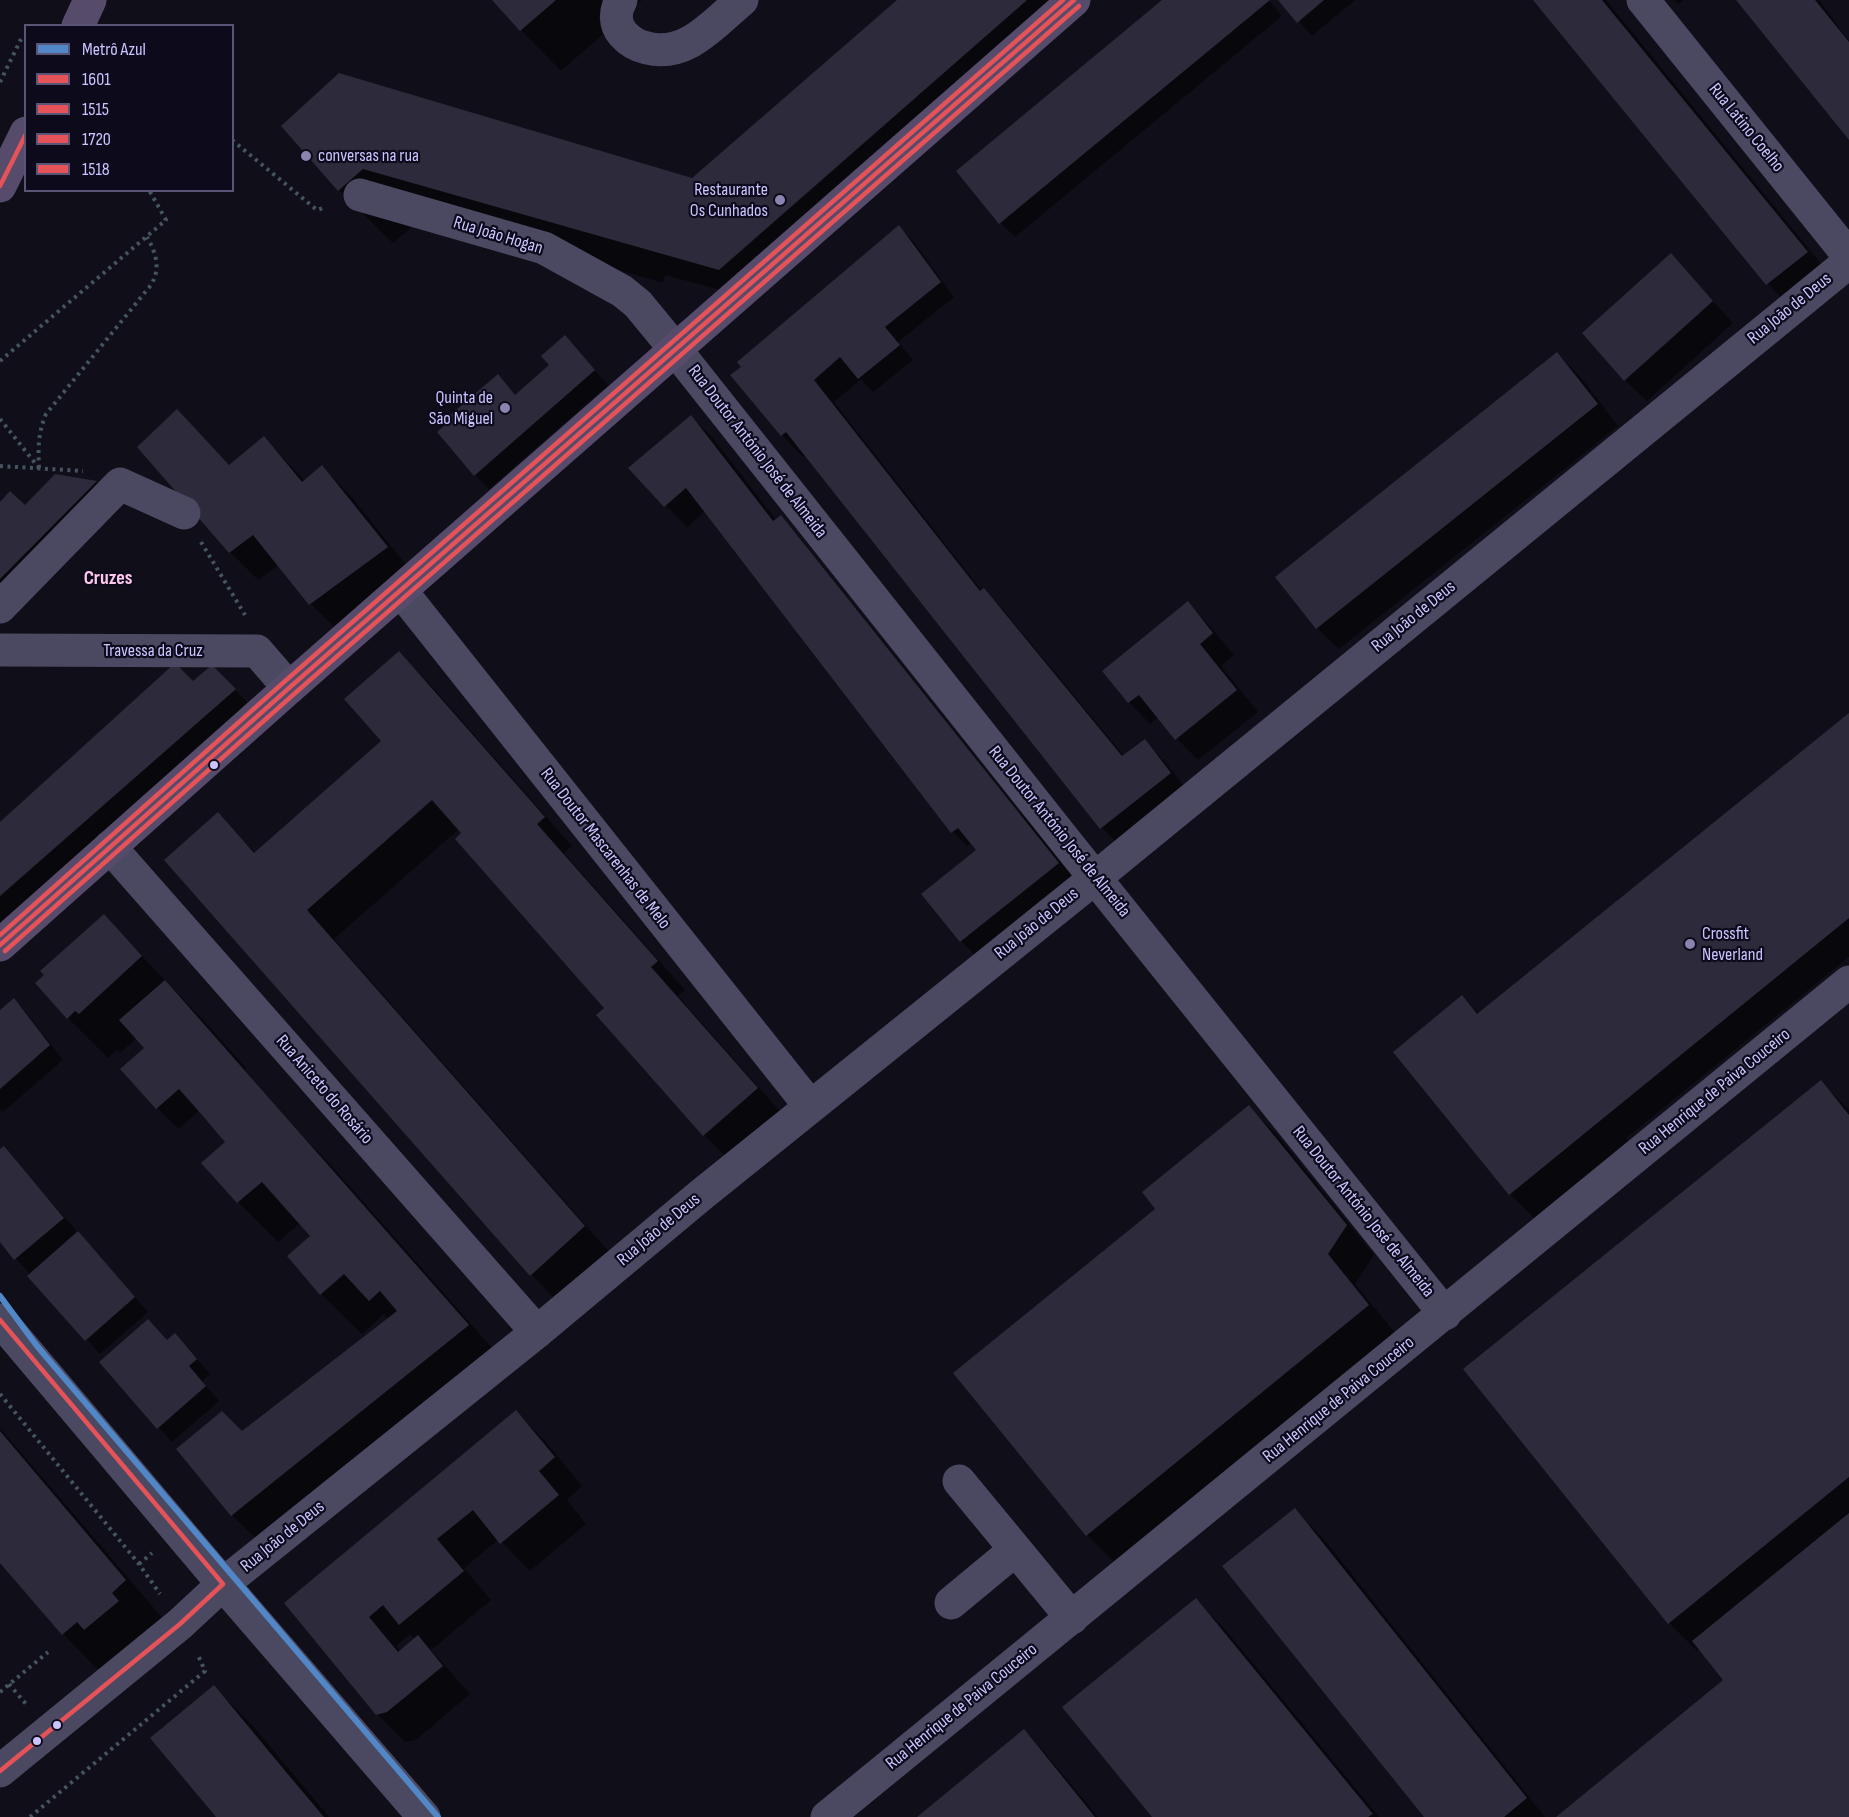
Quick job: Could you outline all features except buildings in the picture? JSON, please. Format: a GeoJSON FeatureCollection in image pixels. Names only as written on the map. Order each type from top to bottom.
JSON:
{"type":"FeatureCollection","features":[{"type":"Feature","properties":{"kind":"main road"},"geometry":{"type":"LineString","coordinates":[[79,24],[90,0]]}},
{"type":"Feature","properties":{"kind":"main road"},"geometry":{"type":"LineString","coordinates":[[0,945],[289,688],[1074,0]]}},
{"type":"Feature","properties":{"kind":"main road"},"geometry":{"type":"LineString","coordinates":[[0,186],[24,137]]}},
{"type":"Feature","properties":{"kind":"street"},"geometry":{"type":"LineString","coordinates":[[621,0],[617,8],[616,22],[622,33],[636,45],[656,50],[674,50],[691,44],[742,0]]}},
{"type":"Feature","properties":{"kind":"street","name":"Rua Latino Coelho"},"geometry":{"type":"LineString","coordinates":[[1643,0],[1849,256]]}},
{"type":"Feature","properties":{"kind":"street","name":"Rua João Hogan"},"geometry":{"type":"LineString","coordinates":[[360,195],[544,248],[621,291],[638,304],[675,349]]}},
{"type":"Feature","properties":{"kind":"street","name":"Rua João de Deus"},"geometry":{"type":"LineString","coordinates":[[0,1772],[172,1631],[223,1584],[1095,878],[1849,261]]}},
{"type":"Feature","properties":{"kind":"street","name":"Rua Doutor António José de Almeida"},"geometry":{"type":"LineString","coordinates":[[675,349],[1445,1314]]}},
{"type":"Feature","properties":{"kind":"street"},"geometry":{"type":"LineString","coordinates":[[0,607],[120,484],[184,513]]}},
{"type":"Feature","properties":{"kind":"street","name":"Rua Doutor Mascarenhas de Melo"},"geometry":{"type":"LineString","coordinates":[[401,591],[810,1107]]}},
{"type":"Feature","properties":{"kind":"street","name":"Travessa da Cruz"},"geometry":{"type":"LineString","coordinates":[[0,650],[256,651]]}},
{"type":"Feature","properties":{"kind":"street"},"geometry":{"type":"LineString","coordinates":[[256,651],[289,688]]}},
{"type":"Feature","properties":{"kind":"street","name":"Rua Aniceto do Rosário"},"geometry":{"type":"LineString","coordinates":[[110,847],[537,1332]]}},
{"type":"Feature","properties":{"kind":"street","name":"Rua Henrique de Paiva Couceiro"},"geometry":{"type":"LineString","coordinates":[[827,1817],[1849,982]]}},
{"type":"Feature","properties":{"kind":"street"},"geometry":{"type":"LineString","coordinates":[[0,1320],[424,1817]]}},
{"type":"Feature","properties":{"kind":"street"},"geometry":{"type":"LineString","coordinates":[[959,1481],[1072,1618]]}},
{"type":"Feature","properties":{"kind":"street"},"geometry":{"type":"LineString","coordinates":[[951,1603],[1015,1550]]}},
{"type":"Feature","properties":{"kind":"path"},"geometry":{"type":"LineString","coordinates":[[0,82],[21,39]]}},
{"type":"Feature","properties":{"kind":"path"},"geometry":{"type":"LineString","coordinates":[[234,142],[317,210],[360,195]]}},
{"type":"Feature","properties":{"kind":"path"},"geometry":{"type":"LineString","coordinates":[[0,361],[166,220],[150,192]]}},
{"type":"Feature","properties":{"kind":"path"},"geometry":{"type":"LineString","coordinates":[[39,468],[38,437],[46,414],[151,285],[156,275],[157,262],[147,237]]}},
{"type":"Feature","properties":{"kind":"path"},"geometry":{"type":"LineString","coordinates":[[0,419],[39,468]]}},
{"type":"Feature","properties":{"kind":"path"},"geometry":{"type":"LineString","coordinates":[[0,466],[39,468]]}},
{"type":"Feature","properties":{"kind":"path"},"geometry":{"type":"LineString","coordinates":[[184,513],[257,636],[256,651]]}},
{"type":"Feature","properties":{"kind":"path"},"geometry":{"type":"LineString","coordinates":[[0,1394],[139,1564],[162,1597]]}},
{"type":"Feature","properties":{"kind":"path"},"geometry":{"type":"LineString","coordinates":[[30,1817],[205,1671],[196,1650]]}},
{"type":"Feature","properties":{"kind":"path"},"geometry":{"type":"LineString","coordinates":[[0,1692],[48,1652]]}},
{"type":"Feature","properties":{"kind":"metro line","name":"Azul"},"geometry":{"type":"LineString","coordinates":[[0,1296],[37,1346],[438,1817]]}},
{"type":"Feature","properties":{"kind":"transit line","name":"1720"},"geometry":{"type":"LineString","coordinates":[[0,935],[284,682],[1063,0]]}},
{"type":"Feature","properties":{"kind":"transit line","name":"1601"},"geometry":{"type":"LineString","coordinates":[[0,945],[289,688],[1074,0]]}},
{"type":"Feature","properties":{"kind":"transit line","name":"1515"},"geometry":{"type":"LineString","coordinates":[[5,951],[294,694],[1079,6]]}},
{"type":"Feature","properties":{"kind":"transit line","name":"1601"},"geometry":{"type":"LineString","coordinates":[[0,186],[24,138]]}},
{"type":"Feature","properties":{"kind":"transit line","name":"1518"},"geometry":{"type":"LineString","coordinates":[[0,1320],[223,1584]]}},
{"type":"Feature","properties":{"kind":"transit line","name":"1518"},"geometry":{"type":"LineString","coordinates":[[0,1771],[180,1624],[223,1584]]}},
{"type":"Feature","properties":{"kind":"place","name":"conversas na rua"},"geometry":{"type":"Point","coordinates":[306,156]}},
{"type":"Feature","properties":{"kind":"place","name":"Restaurante Os Cunhados"},"geometry":{"type":"Point","coordinates":[780,200]}},
{"type":"Feature","properties":{"kind":"place","name":"Quinta de São Miguel"},"geometry":{"type":"Point","coordinates":[505,408]}},
{"type":"Feature","properties":{"kind":"place","name":"Crossfit Neverland"},"geometry":{"type":"Point","coordinates":[1690,944]}},
{"type":"Feature","properties":{"kind":"district","name":"Cruzes"},"geometry":{"type":"Point","coordinates":[108,579]}}]}
